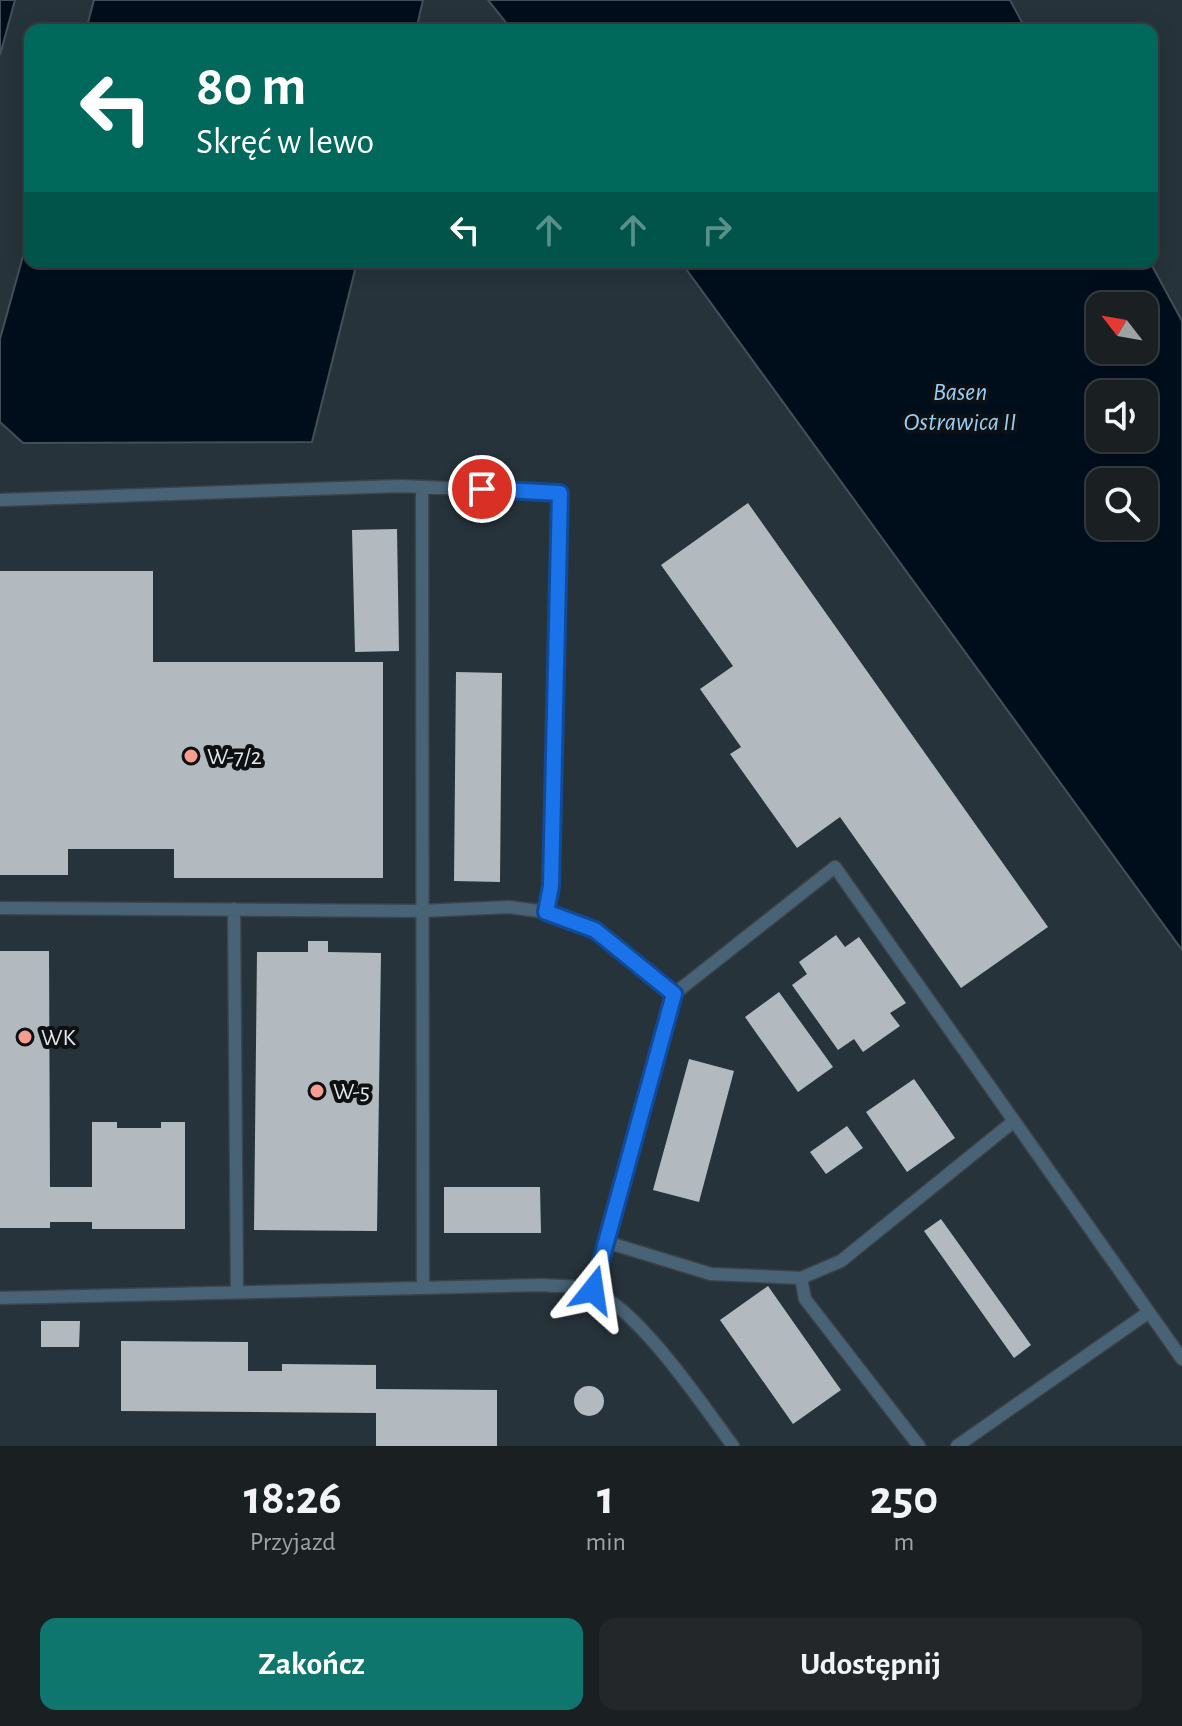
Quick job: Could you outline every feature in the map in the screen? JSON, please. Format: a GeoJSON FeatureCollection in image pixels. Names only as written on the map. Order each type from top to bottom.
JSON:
{"type":"FeatureCollection","features":[{"type":"Feature","properties":{"kind":"lane"},"geometry":{"type":"LineString","coordinates":[[0,500],[422,487],[560,493],[551,886],[546,912]]}},
{"type":"Feature","properties":{"kind":"lane"},"geometry":{"type":"LineString","coordinates":[[422,487],[423,1288]]}},
{"type":"Feature","properties":{"kind":"lane"},"geometry":{"type":"LineString","coordinates":[[593,1290],[674,994],[835,867],[1182,1359]]}},
{"type":"Feature","properties":{"kind":"lane"},"geometry":{"type":"LineString","coordinates":[[0,908],[421,911],[509,907],[546,912],[595,930],[674,994]]}},
{"type":"Feature","properties":{"kind":"lane"},"geometry":{"type":"LineString","coordinates":[[234,909],[237,1292]]}},
{"type":"Feature","properties":{"kind":"lane"},"geometry":{"type":"LineString","coordinates":[[606,1242],[711,1274],[801,1278],[841,1261],[1014,1121]]}},
{"type":"Feature","properties":{"kind":"lane"},"geometry":{"type":"LineString","coordinates":[[801,1278],[805,1299],[919,1446]]}},
{"type":"Feature","properties":{"kind":"lane"},"geometry":{"type":"LineString","coordinates":[[0,1298],[544,1285],[593,1290],[631,1319],[671,1363],[733,1446]]}},
{"type":"Feature","properties":{"kind":"lane"},"geometry":{"type":"LineString","coordinates":[[957,1446],[1149,1312]]}},
{"type":"Feature","properties":{"kind":"shaded area"},"geometry":{"type":"Polygon","coordinates":[[[15,0],[94,0],[88,24],[24,24],[24,253],[0,339],[0,55],[15,0]]]}},
{"type":"Feature","properties":{"kind":"shaded area"},"geometry":{"type":"Polygon","coordinates":[[[423,0],[488,0],[507,24],[417,24],[423,0]]]}},
{"type":"Feature","properties":{"kind":"shaded area"},"geometry":{"type":"Polygon","coordinates":[[[1010,0],[1182,0],[1182,321],[1153,268],[1158,268],[1158,24],[1023,24],[1010,0]]]}},
{"type":"Feature","properties":{"kind":"shaded area"},"geometry":{"type":"Polygon","coordinates":[[[355,268],[685,268],[1182,950],[1182,1446],[0,1446],[0,422],[23,443],[311,442],[355,268]]]}},
{"type":"Feature","properties":{"kind":"water"},"geometry":{"type":"Polygon","coordinates":[[[0,0],[15,0],[0,55],[0,0]]]}},
{"type":"Feature","properties":{"kind":"water"},"geometry":{"type":"Polygon","coordinates":[[[94,0],[423,0],[417,24],[88,24],[94,0]]]}},
{"type":"Feature","properties":{"kind":"water"},"geometry":{"type":"Polygon","coordinates":[[[488,0],[1010,0],[1023,24],[507,24],[488,0]]]}},
{"type":"Feature","properties":{"kind":"water"},"geometry":{"type":"Polygon","coordinates":[[[24,253],[24,268],[356,268],[312,442],[23,443],[0,422],[0,339],[24,253]]]}},
{"type":"Feature","properties":{"kind":"water","name":"Basen Ostrawica II"},"geometry":{"type":"Polygon","coordinates":[[[685,268],[1153,268],[1182,321],[1182,950],[685,268]]]}},
{"type":"Feature","properties":{"kind":"building"},"geometry":{"type":"Polygon","coordinates":[[[748,503],[1048,927],[961,988],[840,817],[797,848],[730,754],[741,747],[700,689],[733,666],[661,565],[748,503]]]}},
{"type":"Feature","properties":{"kind":"building"},"geometry":{"type":"Polygon","coordinates":[[[397,529],[399,651],[355,652],[352,530],[397,529]]]}},
{"type":"Feature","properties":{"kind":"building","name":"W-7/2"},"geometry":{"type":"Polygon","coordinates":[[[0,571],[153,571],[153,662],[383,662],[383,878],[174,878],[174,849],[68,849],[68,875],[0,875],[0,571]]]}},
{"type":"Feature","properties":{"kind":"building"},"geometry":{"type":"Polygon","coordinates":[[[456,672],[502,673],[500,882],[454,881],[456,672]]]}},
{"type":"Feature","properties":{"kind":"building"},"geometry":{"type":"Polygon","coordinates":[[[836,935],[845,947],[859,937],[906,1003],[890,1013],[900,1026],[863,1052],[854,1039],[838,1050],[792,985],[807,974],[799,962],[836,935]]]}},
{"type":"Feature","properties":{"kind":"building","name":"W-5"},"geometry":{"type":"Polygon","coordinates":[[[308,941],[328,941],[328,952],[381,953],[377,1231],[254,1230],[257,952],[308,952],[308,941]]]}},
{"type":"Feature","properties":{"kind":"building","name":"WK"},"geometry":{"type":"Polygon","coordinates":[[[0,951],[49,951],[50,1187],[92,1187],[92,1122],[117,1122],[117,1128],[161,1128],[161,1122],[185,1122],[185,1229],[92,1229],[92,1222],[50,1222],[50,1228],[0,1228],[0,951]]]}},
{"type":"Feature","properties":{"kind":"building"},"geometry":{"type":"Polygon","coordinates":[[[779,992],[833,1067],[798,1092],[745,1017],[779,992]]]}},
{"type":"Feature","properties":{"kind":"building"},"geometry":{"type":"Polygon","coordinates":[[[689,1059],[734,1071],[699,1202],[653,1190],[689,1059]]]}},
{"type":"Feature","properties":{"kind":"building"},"geometry":{"type":"Polygon","coordinates":[[[914,1079],[955,1138],[907,1172],[866,1112],[914,1079]]]}},
{"type":"Feature","properties":{"kind":"building"},"geometry":{"type":"Polygon","coordinates":[[[847,1126],[863,1148],[826,1174],[810,1152],[847,1126]]]}},
{"type":"Feature","properties":{"kind":"building"},"geometry":{"type":"Polygon","coordinates":[[[444,1187],[540,1187],[541,1233],[444,1233],[444,1187]]]}},
{"type":"Feature","properties":{"kind":"building"},"geometry":{"type":"Polygon","coordinates":[[[941,1219],[1031,1345],[1014,1358],[924,1231],[941,1219]]]}},
{"type":"Feature","properties":{"kind":"building"},"geometry":{"type":"Polygon","coordinates":[[[768,1286],[841,1390],[793,1424],[720,1320],[768,1286]]]}},
{"type":"Feature","properties":{"kind":"building"},"geometry":{"type":"Polygon","coordinates":[[[41,1321],[80,1321],[79,1347],[41,1347],[41,1321]]]}},
{"type":"Feature","properties":{"kind":"building"},"geometry":{"type":"Polygon","coordinates":[[[121,1341],[248,1342],[248,1371],[282,1371],[282,1364],[376,1365],[376,1389],[497,1390],[497,1446],[376,1446],[376,1413],[121,1411],[121,1341]]]}},
{"type":"Feature","properties":{"kind":"building"},"geometry":{"type":"Polygon","coordinates":[[[589,1386],[599,1391],[604,1401],[599,1411],[589,1416],[579,1411],[574,1401],[579,1391],[589,1386]]]}},
{"type":"Feature","properties":{"kind":"place","name":"W-7/2"},"geometry":{"type":"Point","coordinates":[191,756]}},
{"type":"Feature","properties":{"kind":"place","name":"WK"},"geometry":{"type":"Point","coordinates":[25,1037]}},
{"type":"Feature","properties":{"kind":"place","name":"W-5"},"geometry":{"type":"Point","coordinates":[317,1091]}},
{"type":"Feature","properties":{"kind":"route"},"geometry":{"type":"LineString","coordinates":[[482,489],[560,493],[551,886],[546,912],[595,930],[674,994],[593,1290]]}}]}
